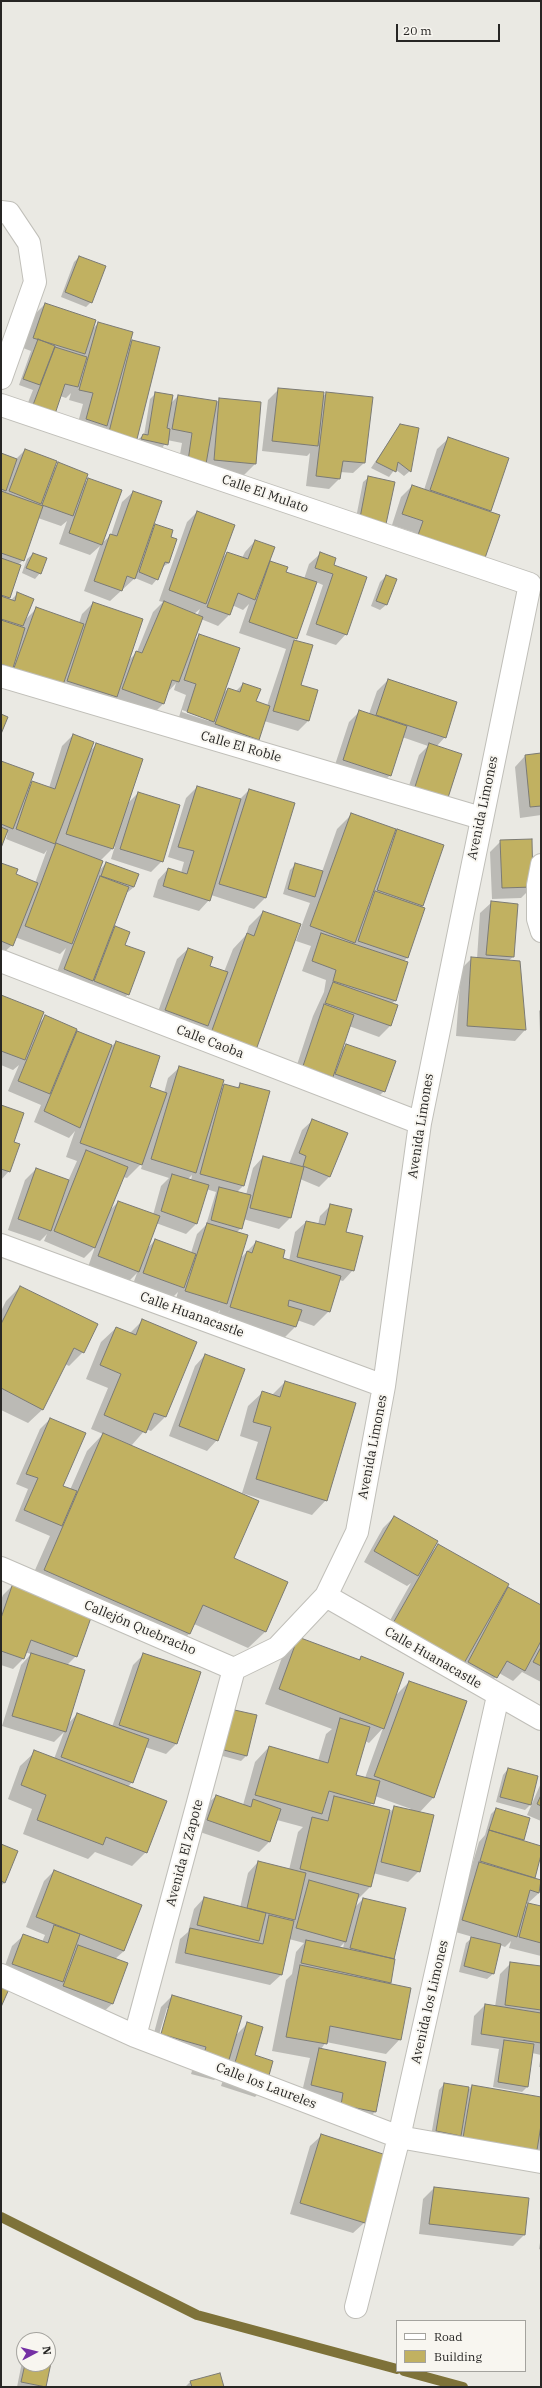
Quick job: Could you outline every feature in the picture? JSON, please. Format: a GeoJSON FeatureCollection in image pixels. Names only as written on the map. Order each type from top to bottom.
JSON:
{"type":"FeatureCollection","features":[{"type":"Feature","properties":{"kind":"street"},"geometry":{"type":"LineString","coordinates":[[1,212],[9,213],[29,243],[35,282],[1,378]]}},
{"type":"Feature","properties":{"kind":"street","name":"Calle El Mulato"},"geometry":{"type":"LineString","coordinates":[[1,405],[530,584]]}},
{"type":"Feature","properties":{"kind":"street","name":"Avenida Limones"},"geometry":{"type":"LineString","coordinates":[[234,1669],[277,1648],[326,1596],[357,1532],[384,1386],[420,1123],[481,818],[530,584]]}},
{"type":"Feature","properties":{"kind":"street","name":"Calle El Roble"},"geometry":{"type":"LineString","coordinates":[[1,676],[481,818]]}},
{"type":"Feature","properties":{"kind":"street","name":"Calle Caoba"},"geometry":{"type":"LineString","coordinates":[[1,962],[420,1123]]}},
{"type":"Feature","properties":{"kind":"street","name":"Calle Huanacastle"},"geometry":{"type":"LineString","coordinates":[[1,1245],[384,1386]]}},
{"type":"Feature","properties":{"kind":"street","name":"Callejón Quebracho"},"geometry":{"type":"LineString","coordinates":[[3,1574],[234,1669]]}},
{"type":"Feature","properties":{"kind":"street","name":"Calle Huanacastle"},"geometry":{"type":"LineString","coordinates":[[326,1596],[498,1696],[541,1719]]}},
{"type":"Feature","properties":{"kind":"street","name":"Avenida El Zapote"},"geometry":{"type":"LineString","coordinates":[[135,2036],[234,1669]]}},
{"type":"Feature","properties":{"kind":"street","name":"Avenida los Limones"},"geometry":{"type":"LineString","coordinates":[[356,2307],[399,2137],[498,1696]]}},
{"type":"Feature","properties":{"kind":"street","name":"Calle los Laureles"},"geometry":{"type":"LineString","coordinates":[[1,1975],[135,2036],[399,2137],[541,2162]]}},
{"type":"Feature","properties":{"kind":"lane"},"geometry":{"type":"LineString","coordinates":[[541,864],[537,885],[537,919],[541,932]]}},
{"type":"Feature","properties":{"kind":"building"},"geometry":{"type":"Polygon","coordinates":[[[79,256],[106,266],[92,303],[65,292],[79,256]]]}},
{"type":"Feature","properties":{"kind":"building"},"geometry":{"type":"Polygon","coordinates":[[[45,303],[96,320],[85,354],[33,338],[45,303]]]}},
{"type":"Feature","properties":{"kind":"building"},"geometry":{"type":"Polygon","coordinates":[[[98,322],[133,332],[107,426],[86,419],[93,393],[79,390],[98,322]]]}},
{"type":"Feature","properties":{"kind":"building"},"geometry":{"type":"Polygon","coordinates":[[[38,339],[55,346],[40,385],[23,379],[38,339]]]}},
{"type":"Feature","properties":{"kind":"building"},"geometry":{"type":"Polygon","coordinates":[[[132,340],[160,347],[137,439],[109,432],[132,340]]]}},
{"type":"Feature","properties":{"kind":"building"},"geometry":{"type":"Polygon","coordinates":[[[55,347],[87,357],[78,387],[65,384],[55,414],[33,405],[55,347]]]}},
{"type":"Feature","properties":{"kind":"building"},"geometry":{"type":"Polygon","coordinates":[[[278,388],[324,392],[318,446],[272,441],[278,388]]]}},
{"type":"Feature","properties":{"kind":"building"},"geometry":{"type":"Polygon","coordinates":[[[155,392],[173,395],[167,428],[170,429],[168,445],[141,439],[143,434],[148,435],[155,392]]]}},
{"type":"Feature","properties":{"kind":"building"},"geometry":{"type":"Polygon","coordinates":[[[326,392],[373,397],[365,463],[343,461],[340,479],[316,476],[326,392]]]}},
{"type":"Feature","properties":{"kind":"building"},"geometry":{"type":"Polygon","coordinates":[[[178,395],[217,401],[206,464],[188,461],[192,433],[172,429],[178,395]]]}},
{"type":"Feature","properties":{"kind":"building"},"geometry":{"type":"Polygon","coordinates":[[[219,398],[261,402],[256,464],[214,460],[219,398]]]}},
{"type":"Feature","properties":{"kind":"building"},"geometry":{"type":"Polygon","coordinates":[[[400,424],[419,428],[411,472],[398,462],[396,472],[376,462],[400,424]]]}},
{"type":"Feature","properties":{"kind":"building"},"geometry":{"type":"Polygon","coordinates":[[[448,437],[509,458],[491,511],[430,490],[448,437]]]}},
{"type":"Feature","properties":{"kind":"building"},"geometry":{"type":"Polygon","coordinates":[[[25,449],[57,461],[41,504],[9,491],[25,449]]]}},
{"type":"Feature","properties":{"kind":"building"},"geometry":{"type":"Polygon","coordinates":[[[1,453],[17,459],[6,491],[1,489],[1,453]]]}},
{"type":"Feature","properties":{"kind":"building"},"geometry":{"type":"Polygon","coordinates":[[[58,462],[88,474],[73,516],[42,505],[58,462]]]}},
{"type":"Feature","properties":{"kind":"building"},"geometry":{"type":"Polygon","coordinates":[[[368,476],[395,482],[386,524],[360,518],[368,476]]]}},
{"type":"Feature","properties":{"kind":"building"},"geometry":{"type":"Polygon","coordinates":[[[88,478],[122,490],[102,545],[69,533],[88,478]]]}},
{"type":"Feature","properties":{"kind":"building"},"geometry":{"type":"Polygon","coordinates":[[[412,485],[500,515],[485,558],[418,535],[423,521],[402,514],[412,485]]]}},
{"type":"Feature","properties":{"kind":"building"},"geometry":{"type":"Polygon","coordinates":[[[1,491],[43,506],[24,561],[1,553],[1,491]]]}},
{"type":"Feature","properties":{"kind":"building"},"geometry":{"type":"Polygon","coordinates":[[[133,491],[162,501],[135,579],[127,576],[122,591],[94,581],[110,534],[117,536],[133,491]]]}},
{"type":"Feature","properties":{"kind":"building"},"geometry":{"type":"Polygon","coordinates":[[[197,511],[235,525],[206,604],[169,590],[197,511]]]}},
{"type":"Feature","properties":{"kind":"building"},"geometry":{"type":"Polygon","coordinates":[[[155,524],[173,530],[171,537],[177,539],[169,563],[165,562],[158,580],[139,572],[155,524]]]}},
{"type":"Feature","properties":{"kind":"building"},"geometry":{"type":"Polygon","coordinates":[[[255,540],[275,547],[255,600],[238,593],[230,615],[207,607],[227,552],[248,559],[255,540]]]}},
{"type":"Feature","properties":{"kind":"building"},"geometry":{"type":"Polygon","coordinates":[[[320,552],[336,558],[334,565],[367,577],[347,635],[316,624],[333,574],[315,568],[320,552]]]}},
{"type":"Feature","properties":{"kind":"building"},"geometry":{"type":"Polygon","coordinates":[[[33,553],[47,558],[41,574],[26,568],[33,553]]]}},
{"type":"Feature","properties":{"kind":"building"},"geometry":{"type":"Polygon","coordinates":[[[1,558],[21,565],[10,598],[1,595],[1,558]]]}},
{"type":"Feature","properties":{"kind":"building"},"geometry":{"type":"Polygon","coordinates":[[[270,561],[288,567],[286,572],[317,582],[297,639],[249,622],[270,561]]]}},
{"type":"Feature","properties":{"kind":"building"},"geometry":{"type":"Polygon","coordinates":[[[386,575],[397,579],[387,605],[376,601],[386,575]]]}},
{"type":"Feature","properties":{"kind":"building"},"geometry":{"type":"Polygon","coordinates":[[[17,592],[34,599],[23,626],[1,619],[1,596],[15,601],[17,592]]]}},
{"type":"Feature","properties":{"kind":"building"},"geometry":{"type":"Polygon","coordinates":[[[164,601],[203,617],[179,682],[172,680],[164,704],[122,689],[136,651],[142,653],[164,601]]]}},
{"type":"Feature","properties":{"kind":"building"},"geometry":{"type":"Polygon","coordinates":[[[93,602],[143,619],[117,697],[67,681],[93,602]]]}},
{"type":"Feature","properties":{"kind":"building"},"geometry":{"type":"Polygon","coordinates":[[[36,607],[84,624],[63,685],[14,668],[36,607]]]}},
{"type":"Feature","properties":{"kind":"building"},"geometry":{"type":"Polygon","coordinates":[[[1,620],[25,628],[13,668],[1,664],[1,620]]]}},
{"type":"Feature","properties":{"kind":"building"},"geometry":{"type":"Polygon","coordinates":[[[199,634],[240,648],[214,722],[187,712],[196,684],[184,680],[199,634]]]}},
{"type":"Feature","properties":{"kind":"building"},"geometry":{"type":"Polygon","coordinates":[[[294,640],[313,645],[301,685],[318,690],[309,721],[273,711],[294,640]]]}},
{"type":"Feature","properties":{"kind":"building"},"geometry":{"type":"Polygon","coordinates":[[[388,679],[457,702],[446,738],[376,715],[388,679]]]}},
{"type":"Feature","properties":{"kind":"building"},"geometry":{"type":"Polygon","coordinates":[[[243,683],[261,689],[256,701],[270,706],[259,740],[215,724],[228,688],[240,692],[243,683]]]}},
{"type":"Feature","properties":{"kind":"building"},"geometry":{"type":"Polygon","coordinates":[[[359,710],[407,726],[391,776],[343,760],[359,710]]]}},
{"type":"Feature","properties":{"kind":"building"},"geometry":{"type":"Polygon","coordinates":[[[1,714],[8,717],[1,734],[1,714]]]}},
{"type":"Feature","properties":{"kind":"building"},"geometry":{"type":"Polygon","coordinates":[[[73,734],[94,742],[55,844],[16,829],[32,781],[55,789],[73,734]]]}},
{"type":"Feature","properties":{"kind":"building"},"geometry":{"type":"Polygon","coordinates":[[[96,743],[143,759],[113,849],[66,834],[96,743]]]}},
{"type":"Feature","properties":{"kind":"building"},"geometry":{"type":"Polygon","coordinates":[[[429,743],[462,754],[446,804],[413,793],[429,743]]]}},
{"type":"Feature","properties":{"kind":"building"},"geometry":{"type":"Polygon","coordinates":[[[541,753],[541,806],[530,807],[525,755],[541,753]]]}},
{"type":"Feature","properties":{"kind":"building"},"geometry":{"type":"Polygon","coordinates":[[[1,761],[34,773],[13,829],[1,824],[1,761]]]}},
{"type":"Feature","properties":{"kind":"building"},"geometry":{"type":"Polygon","coordinates":[[[197,786],[241,799],[210,901],[163,886],[168,868],[187,874],[194,851],[178,847],[197,786]]]}},
{"type":"Feature","properties":{"kind":"building"},"geometry":{"type":"Polygon","coordinates":[[[249,789],[295,803],[266,898],[219,884],[249,789]]]}},
{"type":"Feature","properties":{"kind":"building"},"geometry":{"type":"Polygon","coordinates":[[[138,792],[180,805],[163,862],[120,849],[138,792]]]}},
{"type":"Feature","properties":{"kind":"building"},"geometry":{"type":"Polygon","coordinates":[[[351,813],[396,829],[355,943],[310,926],[351,813]]]}},
{"type":"Feature","properties":{"kind":"building"},"geometry":{"type":"Polygon","coordinates":[[[1,827],[8,830],[1,848],[1,827]]]}},
{"type":"Feature","properties":{"kind":"building"},"geometry":{"type":"Polygon","coordinates":[[[397,829],[444,845],[423,906],[377,890],[397,829]]]}},
{"type":"Feature","properties":{"kind":"building"},"geometry":{"type":"Polygon","coordinates":[[[532,839],[533,887],[502,888],[500,840],[532,839]]]}},
{"type":"Feature","properties":{"kind":"building"},"geometry":{"type":"Polygon","coordinates":[[[56,843],[103,861],[72,944],[25,926],[56,843]]]}},
{"type":"Feature","properties":{"kind":"building"},"geometry":{"type":"Polygon","coordinates":[[[106,862],[139,874],[134,887],[101,876],[106,862]]]}},
{"type":"Feature","properties":{"kind":"building"},"geometry":{"type":"Polygon","coordinates":[[[1,863],[18,869],[16,874],[38,883],[13,946],[1,941],[1,863]]]}},
{"type":"Feature","properties":{"kind":"building"},"geometry":{"type":"Polygon","coordinates":[[[295,863],[323,871],[315,897],[288,889],[295,863]]]}},
{"type":"Feature","properties":{"kind":"building"},"geometry":{"type":"Polygon","coordinates":[[[100,876],[129,887],[93,981],[64,969],[100,876]]]}},
{"type":"Feature","properties":{"kind":"building"},"geometry":{"type":"Polygon","coordinates":[[[375,891],[425,908],[408,958],[358,941],[375,891]]]}},
{"type":"Feature","properties":{"kind":"building"},"geometry":{"type":"Polygon","coordinates":[[[491,901],[518,904],[514,957],[486,955],[491,901]]]}},
{"type":"Feature","properties":{"kind":"building"},"geometry":{"type":"Polygon","coordinates":[[[263,911],[301,924],[256,1050],[211,1033],[247,933],[254,936],[263,911]]]}},
{"type":"Feature","properties":{"kind":"building"},"geometry":{"type":"Polygon","coordinates":[[[115,926],[130,932],[125,945],[145,952],[129,995],[94,981],[115,926]]]}},
{"type":"Feature","properties":{"kind":"building"},"geometry":{"type":"Polygon","coordinates":[[[321,933],[408,962],[396,1001],[333,981],[336,970],[312,961],[321,933]]]}},
{"type":"Feature","properties":{"kind":"building"},"geometry":{"type":"Polygon","coordinates":[[[188,948],[213,957],[210,966],[228,972],[208,1026],[165,1010],[188,948]]]}},
{"type":"Feature","properties":{"kind":"building"},"geometry":{"type":"Polygon","coordinates":[[[471,957],[520,961],[526,1030],[467,1026],[471,957]]]}},
{"type":"Feature","properties":{"kind":"building"},"geometry":{"type":"Polygon","coordinates":[[[333,982],[398,1005],[391,1026],[325,1003],[333,982]]]}},
{"type":"Feature","properties":{"kind":"building"},"geometry":{"type":"Polygon","coordinates":[[[1,995],[44,1012],[25,1060],[1,1051],[1,995]]]}},
{"type":"Feature","properties":{"kind":"building"},"geometry":{"type":"Polygon","coordinates":[[[324,1004],[354,1015],[333,1077],[303,1066],[324,1004]]]}},
{"type":"Feature","properties":{"kind":"building"},"geometry":{"type":"Polygon","coordinates":[[[45,1015],[77,1029],[50,1094],[18,1081],[45,1015]]]}},
{"type":"Feature","properties":{"kind":"building"},"geometry":{"type":"Polygon","coordinates":[[[77,1031],[112,1045],[80,1128],[44,1111],[77,1031]]]}},
{"type":"Feature","properties":{"kind":"building"},"geometry":{"type":"Polygon","coordinates":[[[116,1041],[160,1056],[150,1087],[167,1093],[142,1165],[80,1143],[116,1041]]]}},
{"type":"Feature","properties":{"kind":"building"},"geometry":{"type":"Polygon","coordinates":[[[346,1044],[396,1061],[385,1092],[335,1074],[346,1044]]]}},
{"type":"Feature","properties":{"kind":"building"},"geometry":{"type":"Polygon","coordinates":[[[179,1066],[224,1080],[196,1173],[151,1159],[179,1066]]]}},
{"type":"Feature","properties":{"kind":"building"},"geometry":{"type":"Polygon","coordinates":[[[240,1083],[270,1091],[244,1186],[200,1174],[224,1084],[239,1088],[240,1083]]]}},
{"type":"Feature","properties":{"kind":"building"},"geometry":{"type":"Polygon","coordinates":[[[1,1105],[24,1113],[14,1142],[20,1144],[10,1172],[1,1169],[1,1105]]]}},
{"type":"Feature","properties":{"kind":"building"},"geometry":{"type":"Polygon","coordinates":[[[312,1119],[348,1133],[330,1177],[303,1166],[306,1156],[299,1153],[312,1119]]]}},
{"type":"Feature","properties":{"kind":"building"},"geometry":{"type":"Polygon","coordinates":[[[86,1150],[128,1167],[95,1248],[54,1231],[86,1150]]]}},
{"type":"Feature","properties":{"kind":"building"},"geometry":{"type":"Polygon","coordinates":[[[263,1156],[304,1167],[291,1218],[250,1208],[263,1156]]]}},
{"type":"Feature","properties":{"kind":"building"},"geometry":{"type":"Polygon","coordinates":[[[36,1168],[69,1180],[51,1231],[18,1219],[36,1168]]]}},
{"type":"Feature","properties":{"kind":"building"},"geometry":{"type":"Polygon","coordinates":[[[172,1174],[209,1185],[197,1224],[161,1211],[172,1174]]]}},
{"type":"Feature","properties":{"kind":"building"},"geometry":{"type":"Polygon","coordinates":[[[219,1187],[251,1195],[242,1229],[211,1220],[219,1187]]]}},
{"type":"Feature","properties":{"kind":"building"},"geometry":{"type":"Polygon","coordinates":[[[118,1201],[160,1216],[139,1272],[98,1256],[118,1201]]]}},
{"type":"Feature","properties":{"kind":"building"},"geometry":{"type":"Polygon","coordinates":[[[330,1204],[352,1209],[346,1232],[363,1236],[354,1271],[297,1257],[306,1221],[325,1225],[330,1204]]]}},
{"type":"Feature","properties":{"kind":"building"},"geometry":{"type":"Polygon","coordinates":[[[207,1223],[248,1235],[227,1304],[185,1291],[207,1223]]]}},
{"type":"Feature","properties":{"kind":"building"},"geometry":{"type":"Polygon","coordinates":[[[155,1239],[196,1254],[184,1288],[143,1273],[155,1239]]]}},
{"type":"Feature","properties":{"kind":"building"},"geometry":{"type":"Polygon","coordinates":[[[256,1241],[285,1250],[283,1258],[341,1276],[330,1312],[289,1300],[288,1306],[302,1310],[296,1327],[230,1307],[247,1251],[252,1253],[256,1241]]]}},
{"type":"Feature","properties":{"kind":"building"},"geometry":{"type":"Polygon","coordinates":[[[20,1286],[98,1324],[84,1353],[74,1348],[43,1410],[1,1388],[1,1324],[20,1286]]]}},
{"type":"Feature","properties":{"kind":"building"},"geometry":{"type":"Polygon","coordinates":[[[142,1319],[197,1342],[166,1417],[154,1413],[146,1433],[104,1415],[121,1374],[100,1365],[116,1327],[136,1335],[142,1319]]]}},
{"type":"Feature","properties":{"kind":"building"},"geometry":{"type":"Polygon","coordinates":[[[205,1354],[245,1369],[218,1441],[179,1426],[205,1354]]]}},
{"type":"Feature","properties":{"kind":"building"},"geometry":{"type":"Polygon","coordinates":[[[285,1381],[356,1403],[327,1501],[256,1479],[271,1427],[253,1422],[262,1391],[280,1397],[285,1381]]]}},
{"type":"Feature","properties":{"kind":"building"},"geometry":{"type":"Polygon","coordinates":[[[50,1418],[86,1433],[63,1486],[77,1491],[62,1526],[24,1510],[38,1478],[26,1474],[50,1418]]]}},
{"type":"Feature","properties":{"kind":"building"},"geometry":{"type":"Polygon","coordinates":[[[103,1433],[259,1501],[234,1558],[288,1582],[266,1632],[203,1605],[190,1634],[44,1570],[103,1433]]]}},
{"type":"Feature","properties":{"kind":"building"},"geometry":{"type":"Polygon","coordinates":[[[394,1516],[438,1541],[418,1576],[374,1551],[394,1516]]]}},
{"type":"Feature","properties":{"kind":"building"},"geometry":{"type":"Polygon","coordinates":[[[438,1544],[509,1584],[463,1665],[392,1625],[438,1544]]]}},
{"type":"Feature","properties":{"kind":"building"},"geometry":{"type":"Polygon","coordinates":[[[13,1583],[93,1612],[77,1657],[31,1640],[24,1659],[1,1651],[1,1618],[13,1583]]]}},
{"type":"Feature","properties":{"kind":"building"},"geometry":{"type":"Polygon","coordinates":[[[508,1587],[541,1605],[541,1641],[525,1671],[507,1661],[497,1678],[468,1662],[508,1587]]]}},
{"type":"Feature","properties":{"kind":"building"},"geometry":{"type":"Polygon","coordinates":[[[298,1637],[360,1660],[361,1656],[404,1673],[384,1729],[279,1689],[298,1637]]]}},
{"type":"Feature","properties":{"kind":"building"},"geometry":{"type":"Polygon","coordinates":[[[541,1647],[541,1666],[533,1662],[541,1647]]]}},
{"type":"Feature","properties":{"kind":"building"},"geometry":{"type":"Polygon","coordinates":[[[31,1653],[85,1670],[66,1732],[12,1716],[31,1653]]]}},
{"type":"Feature","properties":{"kind":"building"},"geometry":{"type":"Polygon","coordinates":[[[143,1653],[201,1672],[177,1744],[119,1725],[143,1653]]]}},
{"type":"Feature","properties":{"kind":"building"},"geometry":{"type":"Polygon","coordinates":[[[409,1681],[467,1701],[434,1798],[374,1776],[409,1681]]]}},
{"type":"Feature","properties":{"kind":"building"},"geometry":{"type":"Polygon","coordinates":[[[230,1709],[257,1715],[247,1756],[220,1749],[230,1709]]]}},
{"type":"Feature","properties":{"kind":"building"},"geometry":{"type":"Polygon","coordinates":[[[77,1713],[149,1739],[133,1783],[61,1757],[77,1713]]]}},
{"type":"Feature","properties":{"kind":"building"},"geometry":{"type":"Polygon","coordinates":[[[340,1718],[370,1727],[356,1775],[380,1781],[374,1804],[329,1791],[322,1814],[255,1795],[269,1746],[328,1763],[340,1718]]]}},
{"type":"Feature","properties":{"kind":"building"},"geometry":{"type":"Polygon","coordinates":[[[34,1750],[167,1801],[147,1853],[106,1837],[103,1845],[37,1820],[46,1795],[21,1785],[34,1750]]]}},
{"type":"Feature","properties":{"kind":"building"},"geometry":{"type":"Polygon","coordinates":[[[508,1768],[538,1776],[531,1805],[500,1797],[508,1768]]]}},
{"type":"Feature","properties":{"kind":"building"},"geometry":{"type":"Polygon","coordinates":[[[216,1795],[251,1807],[253,1799],[281,1809],[270,1842],[207,1820],[216,1795]]]}},
{"type":"Feature","properties":{"kind":"building"},"geometry":{"type":"Polygon","coordinates":[[[541,1795],[541,1806],[537,1804],[541,1795]]]}},
{"type":"Feature","properties":{"kind":"building"},"geometry":{"type":"Polygon","coordinates":[[[334,1796],[390,1810],[371,1887],[300,1869],[312,1817],[328,1821],[334,1796]]]}},
{"type":"Feature","properties":{"kind":"building"},"geometry":{"type":"Polygon","coordinates":[[[394,1806],[434,1815],[420,1872],[381,1862],[394,1806]]]}},
{"type":"Feature","properties":{"kind":"building"},"geometry":{"type":"Polygon","coordinates":[[[496,1808],[530,1818],[524,1840],[489,1830],[496,1808]]]}},
{"type":"Feature","properties":{"kind":"building"},"geometry":{"type":"Polygon","coordinates":[[[489,1830],[541,1846],[541,1855],[535,1878],[480,1861],[489,1830]]]}},
{"type":"Feature","properties":{"kind":"building"},"geometry":{"type":"Polygon","coordinates":[[[1,1844],[18,1851],[5,1883],[1,1881],[1,1844]]]}},
{"type":"Feature","properties":{"kind":"building"},"geometry":{"type":"Polygon","coordinates":[[[258,1861],[306,1873],[295,1920],[247,1908],[258,1861]]]}},
{"type":"Feature","properties":{"kind":"building"},"geometry":{"type":"Polygon","coordinates":[[[479,1862],[541,1880],[539,1893],[530,1890],[517,1937],[462,1920],[479,1862]]]}},
{"type":"Feature","properties":{"kind":"building"},"geometry":{"type":"Polygon","coordinates":[[[54,1870],[142,1905],[124,1951],[36,1917],[54,1870]]]}},
{"type":"Feature","properties":{"kind":"building"},"geometry":{"type":"Polygon","coordinates":[[[309,1880],[359,1894],[346,1942],[296,1928],[309,1880]]]}},
{"type":"Feature","properties":{"kind":"building"},"geometry":{"type":"Polygon","coordinates":[[[204,1897],[266,1913],[259,1941],[197,1925],[204,1897]]]}},
{"type":"Feature","properties":{"kind":"building"},"geometry":{"type":"Polygon","coordinates":[[[363,1898],[406,1908],[394,1959],[350,1948],[363,1898]]]}},
{"type":"Feature","properties":{"kind":"building"},"geometry":{"type":"Polygon","coordinates":[[[528,1903],[541,1906],[541,1943],[519,1937],[528,1903]]]}},
{"type":"Feature","properties":{"kind":"building"},"geometry":{"type":"Polygon","coordinates":[[[269,1915],[294,1921],[282,1975],[185,1953],[190,1928],[263,1944],[269,1915]]]}},
{"type":"Feature","properties":{"kind":"building"},"geometry":{"type":"Polygon","coordinates":[[[54,1925],[80,1934],[63,1982],[12,1964],[23,1934],[48,1943],[54,1925]]]}},
{"type":"Feature","properties":{"kind":"building"},"geometry":{"type":"Polygon","coordinates":[[[471,1937],[501,1944],[494,1974],[464,1966],[471,1937]]]}},
{"type":"Feature","properties":{"kind":"building"},"geometry":{"type":"Polygon","coordinates":[[[306,1940],[395,1959],[391,1983],[301,1963],[306,1940]]]}},
{"type":"Feature","properties":{"kind":"building"},"geometry":{"type":"Polygon","coordinates":[[[78,1945],[128,1963],[113,2004],[63,1986],[78,1945]]]}},
{"type":"Feature","properties":{"kind":"building"},"geometry":{"type":"Polygon","coordinates":[[[510,1962],[541,1966],[541,2010],[505,2005],[510,1962]]]}},
{"type":"Feature","properties":{"kind":"building"},"geometry":{"type":"Polygon","coordinates":[[[300,1965],[411,1988],[401,2040],[330,2026],[327,2044],[286,2037],[300,1965]]]}},
{"type":"Feature","properties":{"kind":"building"},"geometry":{"type":"Polygon","coordinates":[[[1,1985],[9,1989],[1,2007],[1,1985]]]}},
{"type":"Feature","properties":{"kind":"building"},"geometry":{"type":"Polygon","coordinates":[[[172,1995],[242,2016],[226,2070],[201,2063],[206,2047],[161,2034],[172,1995]]]}},
{"type":"Feature","properties":{"kind":"building"},"geometry":{"type":"Polygon","coordinates":[[[485,2004],[541,2013],[541,2043],[481,2034],[485,2004]]]}},
{"type":"Feature","properties":{"kind":"building"},"geometry":{"type":"Polygon","coordinates":[[[247,2022],[263,2027],[255,2055],[273,2061],[266,2086],[231,2076],[247,2022]]]}},
{"type":"Feature","properties":{"kind":"building"},"geometry":{"type":"Polygon","coordinates":[[[504,2040],[534,2044],[528,2087],[498,2082],[504,2040]]]}},
{"type":"Feature","properties":{"kind":"building"},"geometry":{"type":"Polygon","coordinates":[[[319,2048],[386,2062],[376,2112],[341,2105],[343,2093],[311,2085],[319,2048]]]}},
{"type":"Feature","properties":{"kind":"building"},"geometry":{"type":"Polygon","coordinates":[[[444,2083],[469,2087],[461,2136],[436,2131],[444,2083]]]}},
{"type":"Feature","properties":{"kind":"building"},"geometry":{"type":"Polygon","coordinates":[[[472,2085],[541,2097],[541,2125],[537,2150],[463,2138],[472,2085]]]}},
{"type":"Feature","properties":{"kind":"building"},"geometry":{"type":"Polygon","coordinates":[[[321,2134],[386,2155],[365,2223],[300,2203],[321,2134]]]}},
{"type":"Feature","properties":{"kind":"building"},"geometry":{"type":"Polygon","coordinates":[[[434,2187],[529,2198],[525,2235],[429,2224],[434,2187]]]}},
{"type":"Feature","properties":{"kind":"building"},"geometry":{"type":"Polygon","coordinates":[[[23,2372],[49,2372],[46,2387],[21,2382],[23,2372]]]}},
{"type":"Feature","properties":{"kind":"building"},"geometry":{"type":"Polygon","coordinates":[[[220,2373],[224,2387],[192,2387],[190,2381],[220,2373]]]}},
{"type":"Feature","properties":{"kind":"waterway"},"geometry":{"type":"LineString","coordinates":[[1,2217],[197,2315],[396,2369]]}},
{"type":"Feature","properties":{"kind":"waterway"},"geometry":{"type":"LineString","coordinates":[[408,2372],[463,2387]]}}]}
